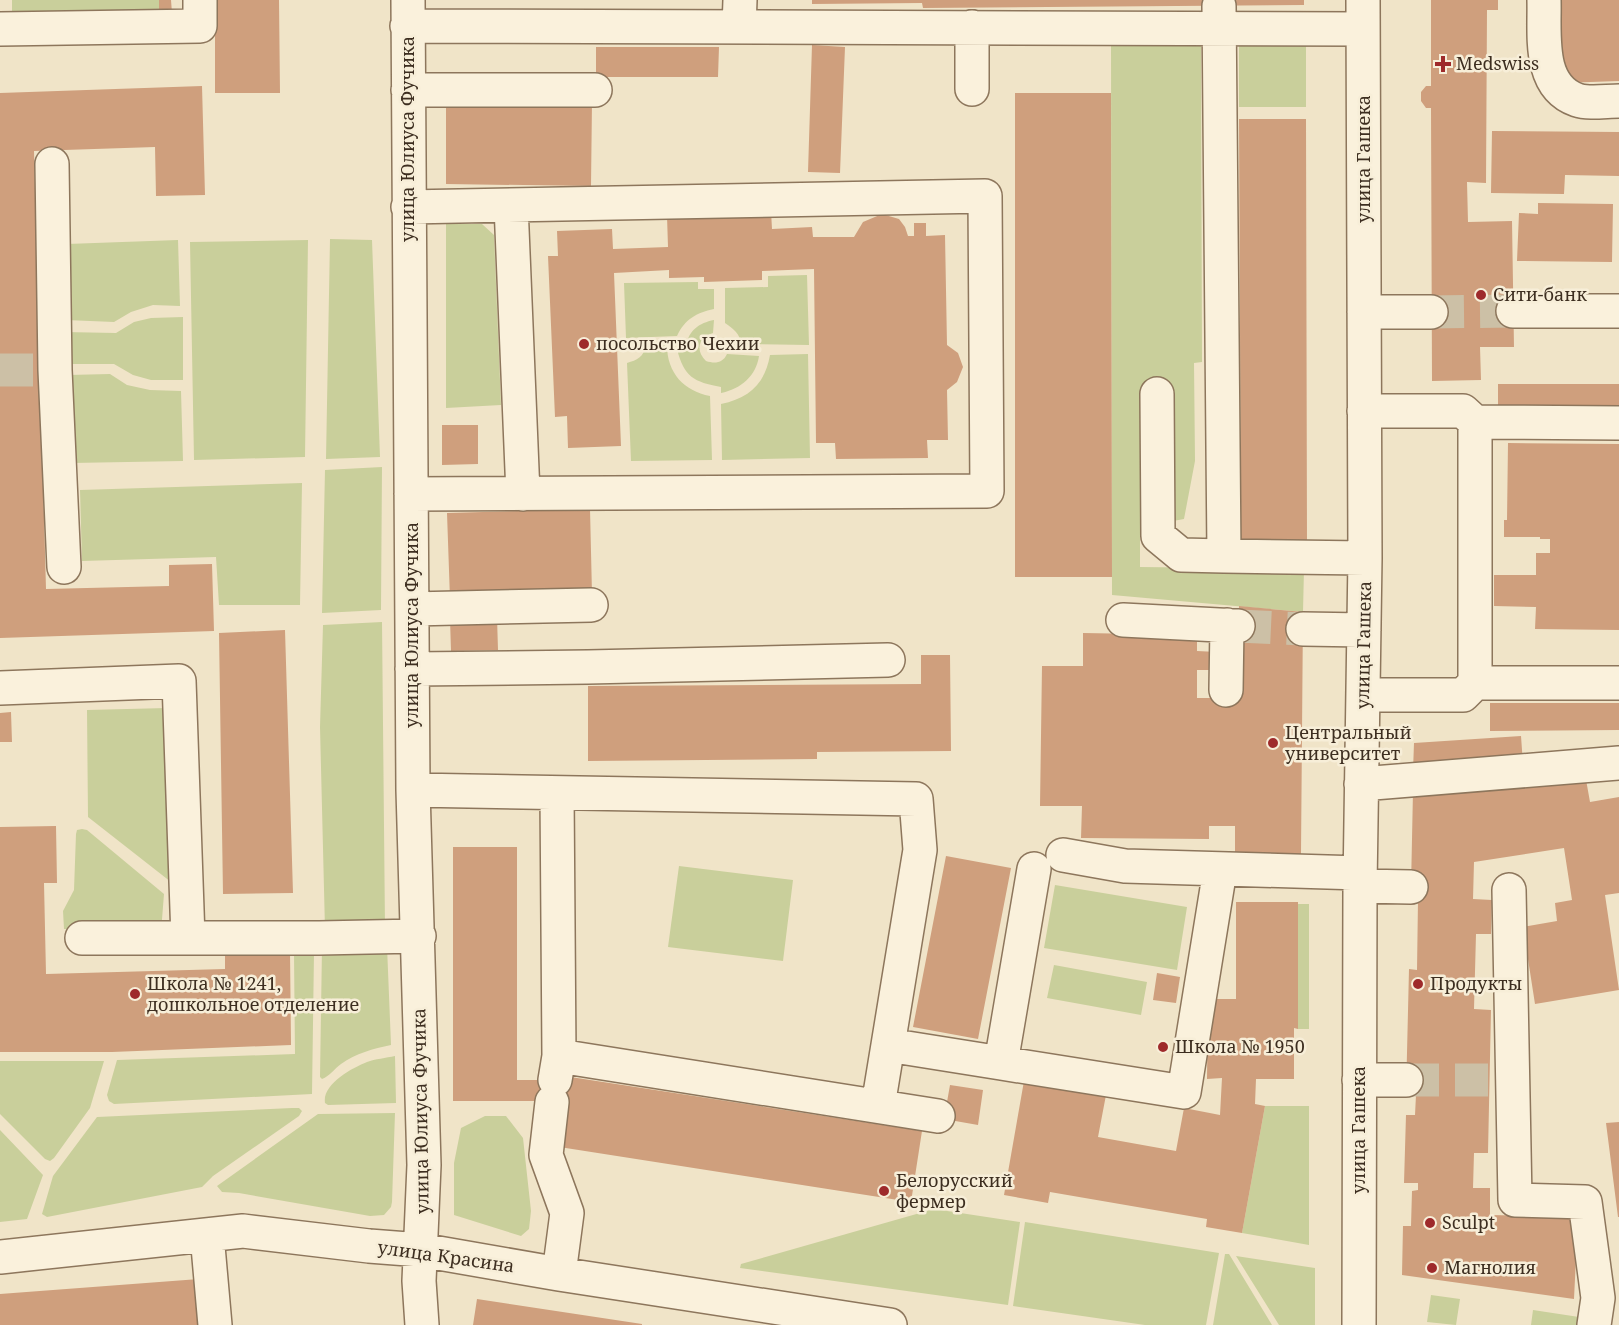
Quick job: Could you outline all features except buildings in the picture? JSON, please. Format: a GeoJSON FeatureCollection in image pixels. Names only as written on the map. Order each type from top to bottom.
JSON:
{"type":"FeatureCollection","features":[{"type":"Feature","properties":{"kind":"street"},"geometry":{"type":"LineString","coordinates":[[0,29],[200,26],[200,0]]}},
{"type":"Feature","properties":{"kind":"street"},"geometry":{"type":"LineString","coordinates":[[1544,0],[1546,60],[1550,76],[1561,91],[1578,100],[1619,101]]}},
{"type":"Feature","properties":{"kind":"street"},"geometry":{"type":"LineString","coordinates":[[408,13],[790,14],[972,27],[1363,14]]}},
{"type":"Feature","properties":{"kind":"street","name":"улица Юлиуса Фучика"},"geometry":{"type":"LineString","coordinates":[[408,13],[413,790],[424,1165],[418,1281],[422,1325]]}},
{"type":"Feature","properties":{"kind":"street","name":"улица Гашека"},"geometry":{"type":"LineString","coordinates":[[1359,1325],[1360,880],[1365,558],[1363,14]]}},
{"type":"Feature","properties":{"kind":"street"},"geometry":{"type":"LineString","coordinates":[[1219,17],[1224,555]]}},
{"type":"Feature","properties":{"kind":"street"},"geometry":{"type":"LineString","coordinates":[[972,27],[972,88]]}},
{"type":"Feature","properties":{"kind":"street"},"geometry":{"type":"LineString","coordinates":[[408,90],[595,90]]}},
{"type":"Feature","properties":{"kind":"street"},"geometry":{"type":"LineString","coordinates":[[52,164],[47,370],[64,567]]}},
{"type":"Feature","properties":{"kind":"street"},"geometry":{"type":"LineString","coordinates":[[408,207],[985,196],[987,491],[411,494]]}},
{"type":"Feature","properties":{"kind":"street"},"geometry":{"type":"LineString","coordinates":[[511,205],[524,494]]}},
{"type":"Feature","properties":{"kind":"street"},"geometry":{"type":"LineString","coordinates":[[1513,311],[1619,311]]}},
{"type":"Feature","properties":{"kind":"street"},"geometry":{"type":"LineString","coordinates":[[1364,312],[1431,312]]}},
{"type":"Feature","properties":{"kind":"street"},"geometry":{"type":"LineString","coordinates":[[1157,394],[1158,536],[1181,555],[1365,558]]}},
{"type":"Feature","properties":{"kind":"street"},"geometry":{"type":"LineString","coordinates":[[1364,411],[1463,411],[1475,422],[1619,423]]}},
{"type":"Feature","properties":{"kind":"street"},"geometry":{"type":"LineString","coordinates":[[1363,695],[1463,695],[1475,682],[1475,422]]}},
{"type":"Feature","properties":{"kind":"street"},"geometry":{"type":"LineString","coordinates":[[412,609],[591,604]]}},
{"type":"Feature","properties":{"kind":"street"},"geometry":{"type":"LineString","coordinates":[[1124,620],[1233,626],[1226,690]]}},
{"type":"Feature","properties":{"kind":"street"},"geometry":{"type":"LineString","coordinates":[[1303,629],[1364,630]]}},
{"type":"Feature","properties":{"kind":"street"},"geometry":{"type":"LineString","coordinates":[[412,669],[888,660]]}},
{"type":"Feature","properties":{"kind":"street"},"geometry":{"type":"LineString","coordinates":[[0,688],[179,681],[188,938]]}},
{"type":"Feature","properties":{"kind":"street"},"geometry":{"type":"LineString","coordinates":[[1475,682],[1619,683]]}},
{"type":"Feature","properties":{"kind":"street"},"geometry":{"type":"LineString","coordinates":[[1361,784],[1619,763]]}},
{"type":"Feature","properties":{"kind":"street"},"geometry":{"type":"LineString","coordinates":[[413,790],[916,799],[920,850],[878,1106]]}},
{"type":"Feature","properties":{"kind":"street"},"geometry":{"type":"LineString","coordinates":[[557,793],[555,1079],[546,1155],[567,1213],[559,1274]]}},
{"type":"Feature","properties":{"kind":"street"},"geometry":{"type":"LineString","coordinates":[[1001,1063],[1048,862],[1220,870],[1360,880],[1410,887]]}},
{"type":"Feature","properties":{"kind":"street"},"geometry":{"type":"LineString","coordinates":[[888,1046],[1184,1092],[1220,870]]}},
{"type":"Feature","properties":{"kind":"street"},"geometry":{"type":"LineString","coordinates":[[1509,890],[1501,1080],[1515,1200],[1586,1202],[1598,1298],[1594,1325]]}},
{"type":"Feature","properties":{"kind":"street"},"geometry":{"type":"LineString","coordinates":[[82,938],[311,939],[419,936]]}},
{"type":"Feature","properties":{"kind":"street"},"geometry":{"type":"LineString","coordinates":[[555,1079],[878,1106],[938,1116]]}},
{"type":"Feature","properties":{"kind":"street"},"geometry":{"type":"LineString","coordinates":[[1359,1080],[1406,1080]]}},
{"type":"Feature","properties":{"kind":"street","name":"улица Красина"},"geometry":{"type":"LineString","coordinates":[[0,1257],[243,1231],[421,1250],[559,1274],[766,1316],[890,1325]]}},
{"type":"Feature","properties":{"kind":"street"},"geometry":{"type":"LineString","coordinates":[[207,1235],[214,1325]]}},
{"type":"Feature","properties":{"kind":"green space"},"geometry":{"type":"Polygon","coordinates":[[[12,0],[159,0],[159,12],[12,14],[12,0]]]}},
{"type":"Feature","properties":{"kind":"green space"},"geometry":{"type":"Polygon","coordinates":[[[1201,42],[1202,362],[1194,363],[1195,461],[1184,519],[1140,527],[1140,567],[1304,569],[1303,612],[1112,595],[1111,43],[1201,42]]]}},
{"type":"Feature","properties":{"kind":"green space"},"geometry":{"type":"Polygon","coordinates":[[[1239,42],[1306,42],[1306,107],[1239,107],[1239,42]]]}},
{"type":"Feature","properties":{"kind":"green space"},"geometry":{"type":"Polygon","coordinates":[[[446,224],[482,224],[494,235],[501,405],[446,408],[446,224]]]}},
{"type":"Feature","properties":{"kind":"green space"},"geometry":{"type":"Polygon","coordinates":[[[330,239],[372,240],[380,457],[326,459],[330,239]]]}},
{"type":"Feature","properties":{"kind":"green space"},"geometry":{"type":"Polygon","coordinates":[[[178,240],[180,306],[153,305],[131,312],[114,322],[66,320],[67,244],[178,240]]]}},
{"type":"Feature","properties":{"kind":"green space"},"geometry":{"type":"Polygon","coordinates":[[[308,240],[305,457],[194,460],[190,242],[308,240]]]}},
{"type":"Feature","properties":{"kind":"green space"},"geometry":{"type":"Polygon","coordinates":[[[807,275],[809,345],[741,344],[736,332],[725,323],[725,288],[768,287],[768,276],[807,275]]]}},
{"type":"Feature","properties":{"kind":"green space"},"geometry":{"type":"Polygon","coordinates":[[[698,282],[698,289],[714,289],[714,309],[692,318],[677,336],[626,338],[624,283],[698,282]]]}},
{"type":"Feature","properties":{"kind":"green space"},"geometry":{"type":"Polygon","coordinates":[[[183,317],[183,380],[151,380],[133,375],[114,364],[65,364],[64,332],[116,333],[134,322],[151,318],[183,317]]]}},
{"type":"Feature","properties":{"kind":"green space"},"geometry":{"type":"Polygon","coordinates":[[[714,320],[713,333],[705,336],[700,345],[701,355],[706,361],[718,362],[727,354],[759,356],[755,370],[741,385],[721,393],[721,387],[697,380],[687,372],[677,349],[677,347],[686,346],[696,328],[714,320]]]}},
{"type":"Feature","properties":{"kind":"green space"},"geometry":{"type":"Polygon","coordinates":[[[667,345],[670,364],[679,379],[692,390],[710,396],[712,460],[631,461],[627,363],[639,358],[645,346],[667,345]]]}},
{"type":"Feature","properties":{"kind":"green space"},"geometry":{"type":"Polygon","coordinates":[[[808,354],[810,458],[722,460],[721,404],[740,398],[760,382],[770,355],[808,354]]]}},
{"type":"Feature","properties":{"kind":"green space"},"geometry":{"type":"Polygon","coordinates":[[[110,374],[127,385],[150,390],[181,391],[183,461],[72,463],[68,375],[110,374]]]}},
{"type":"Feature","properties":{"kind":"green space"},"geometry":{"type":"Polygon","coordinates":[[[382,467],[381,610],[322,613],[325,470],[382,467]]]}},
{"type":"Feature","properties":{"kind":"green space"},"geometry":{"type":"Polygon","coordinates":[[[302,483],[300,605],[219,605],[216,557],[82,561],[80,490],[302,483]]]}},
{"type":"Feature","properties":{"kind":"green space"},"geometry":{"type":"Polygon","coordinates":[[[382,622],[385,928],[325,929],[320,727],[323,625],[382,622]]]}},
{"type":"Feature","properties":{"kind":"green space"},"geometry":{"type":"Polygon","coordinates":[[[167,708],[171,882],[88,817],[87,710],[167,708]]]}},
{"type":"Feature","properties":{"kind":"green space"},"geometry":{"type":"Polygon","coordinates":[[[77,830],[87,830],[164,894],[161,932],[64,929],[63,911],[74,890],[76,834],[77,830]]]}},
{"type":"Feature","properties":{"kind":"green space"},"geometry":{"type":"Polygon","coordinates":[[[679,866],[793,880],[783,961],[668,947],[679,866]]]}},
{"type":"Feature","properties":{"kind":"green space"},"geometry":{"type":"Polygon","coordinates":[[[1055,885],[1187,907],[1177,970],[1044,948],[1055,885]]]}},
{"type":"Feature","properties":{"kind":"green space"},"geometry":{"type":"Polygon","coordinates":[[[1298,904],[1309,904],[1309,1029],[1298,1029],[1298,904]]]}},
{"type":"Feature","properties":{"kind":"green space"},"geometry":{"type":"Polygon","coordinates":[[[387,946],[391,1045],[353,1057],[322,1079],[320,1077],[322,947],[387,946]]]}},
{"type":"Feature","properties":{"kind":"green space"},"geometry":{"type":"Polygon","coordinates":[[[314,953],[312,1094],[114,1104],[109,1101],[107,1095],[117,1060],[295,1054],[294,954],[314,953]]]}},
{"type":"Feature","properties":{"kind":"green space"},"geometry":{"type":"Polygon","coordinates":[[[1054,965],[1147,982],[1141,1015],[1047,998],[1054,965]]]}},
{"type":"Feature","properties":{"kind":"green space"},"geometry":{"type":"Polygon","coordinates":[[[395,1056],[396,1103],[328,1105],[325,1103],[328,1089],[346,1073],[367,1062],[395,1056]]]}},
{"type":"Feature","properties":{"kind":"green space"},"geometry":{"type":"Polygon","coordinates":[[[0,1061],[104,1061],[90,1108],[50,1161],[45,1159],[0,1114],[0,1061]]]}},
{"type":"Feature","properties":{"kind":"green space"},"geometry":{"type":"Polygon","coordinates":[[[1265,1106],[1309,1106],[1309,1245],[1242,1233],[1265,1106]]]}},
{"type":"Feature","properties":{"kind":"green space"},"geometry":{"type":"Polygon","coordinates":[[[299,1108],[302,1111],[299,1116],[213,1176],[202,1187],[47,1217],[42,1214],[53,1176],[97,1117],[299,1108]]]}},
{"type":"Feature","properties":{"kind":"green space"},"geometry":{"type":"Polygon","coordinates":[[[395,1113],[392,1202],[384,1215],[370,1216],[222,1192],[217,1186],[318,1114],[395,1113]]]}},
{"type":"Feature","properties":{"kind":"green space"},"geometry":{"type":"Polygon","coordinates":[[[485,1116],[506,1116],[523,1138],[531,1211],[529,1229],[521,1236],[454,1215],[454,1163],[461,1128],[485,1116]]]}},
{"type":"Feature","properties":{"kind":"green space"},"geometry":{"type":"Polygon","coordinates":[[[0,1130],[43,1175],[27,1219],[0,1222],[0,1130]]]}},
{"type":"Feature","properties":{"kind":"green space"},"geometry":{"type":"Polygon","coordinates":[[[934,1209],[1020,1222],[1008,1305],[740,1268],[741,1264],[934,1209]]]}},
{"type":"Feature","properties":{"kind":"green space"},"geometry":{"type":"Polygon","coordinates":[[[1025,1222],[1219,1253],[1206,1325],[1145,1325],[1013,1306],[1025,1222]]]}},
{"type":"Feature","properties":{"kind":"green space"},"geometry":{"type":"Polygon","coordinates":[[[1225,1254],[1229,1254],[1272,1325],[1213,1325],[1225,1254]]]}},
{"type":"Feature","properties":{"kind":"green space"},"geometry":{"type":"Polygon","coordinates":[[[1236,1256],[1315,1268],[1315,1325],[1279,1325],[1236,1256]]]}},
{"type":"Feature","properties":{"kind":"green space"},"geometry":{"type":"Polygon","coordinates":[[[1431,1295],[1460,1299],[1456,1325],[1427,1322],[1431,1295]]]}},
{"type":"Feature","properties":{"kind":"green space"},"geometry":{"type":"Polygon","coordinates":[[[1533,1310],[1579,1317],[1577,1325],[1531,1325],[1533,1310]]]}},
{"type":"Feature","properties":{"kind":"tunnel"},"geometry":{"type":"LineString","coordinates":[[1431,312],[1513,311]]}},
{"type":"Feature","properties":{"kind":"tunnel"},"geometry":{"type":"LineString","coordinates":[[0,370],[40,370]]}},
{"type":"Feature","properties":{"kind":"tunnel"},"geometry":{"type":"LineString","coordinates":[[1238,626],[1303,629]]}},
{"type":"Feature","properties":{"kind":"tunnel"},"geometry":{"type":"LineString","coordinates":[[1406,1080],[1489,1080]]}},
{"type":"Feature","properties":{"kind":"place","name":"Medswiss"},"geometry":{"type":"Point","coordinates":[1443,64]}},
{"type":"Feature","properties":{"kind":"place","name":"Сити-банк"},"geometry":{"type":"Point","coordinates":[1481,295]}},
{"type":"Feature","properties":{"kind":"place","name":"посольство Чехии"},"geometry":{"type":"Point","coordinates":[584,344]}},
{"type":"Feature","properties":{"kind":"place","name":"Центральный университет"},"geometry":{"type":"Point","coordinates":[1273,743]}},
{"type":"Feature","properties":{"kind":"place","name":"Продукты"},"geometry":{"type":"Point","coordinates":[1418,984]}},
{"type":"Feature","properties":{"kind":"place","name":"Школа № 1241, дошкольное отделение"},"geometry":{"type":"Point","coordinates":[135,994]}},
{"type":"Feature","properties":{"kind":"place","name":"Школа № 1950"},"geometry":{"type":"Point","coordinates":[1163,1047]}},
{"type":"Feature","properties":{"kind":"place","name":"Белорусский фермер"},"geometry":{"type":"Point","coordinates":[884,1191]}},
{"type":"Feature","properties":{"kind":"place","name":"Sculpt"},"geometry":{"type":"Point","coordinates":[1430,1223]}},
{"type":"Feature","properties":{"kind":"place","name":"Магнолия"},"geometry":{"type":"Point","coordinates":[1432,1268]}}]}
